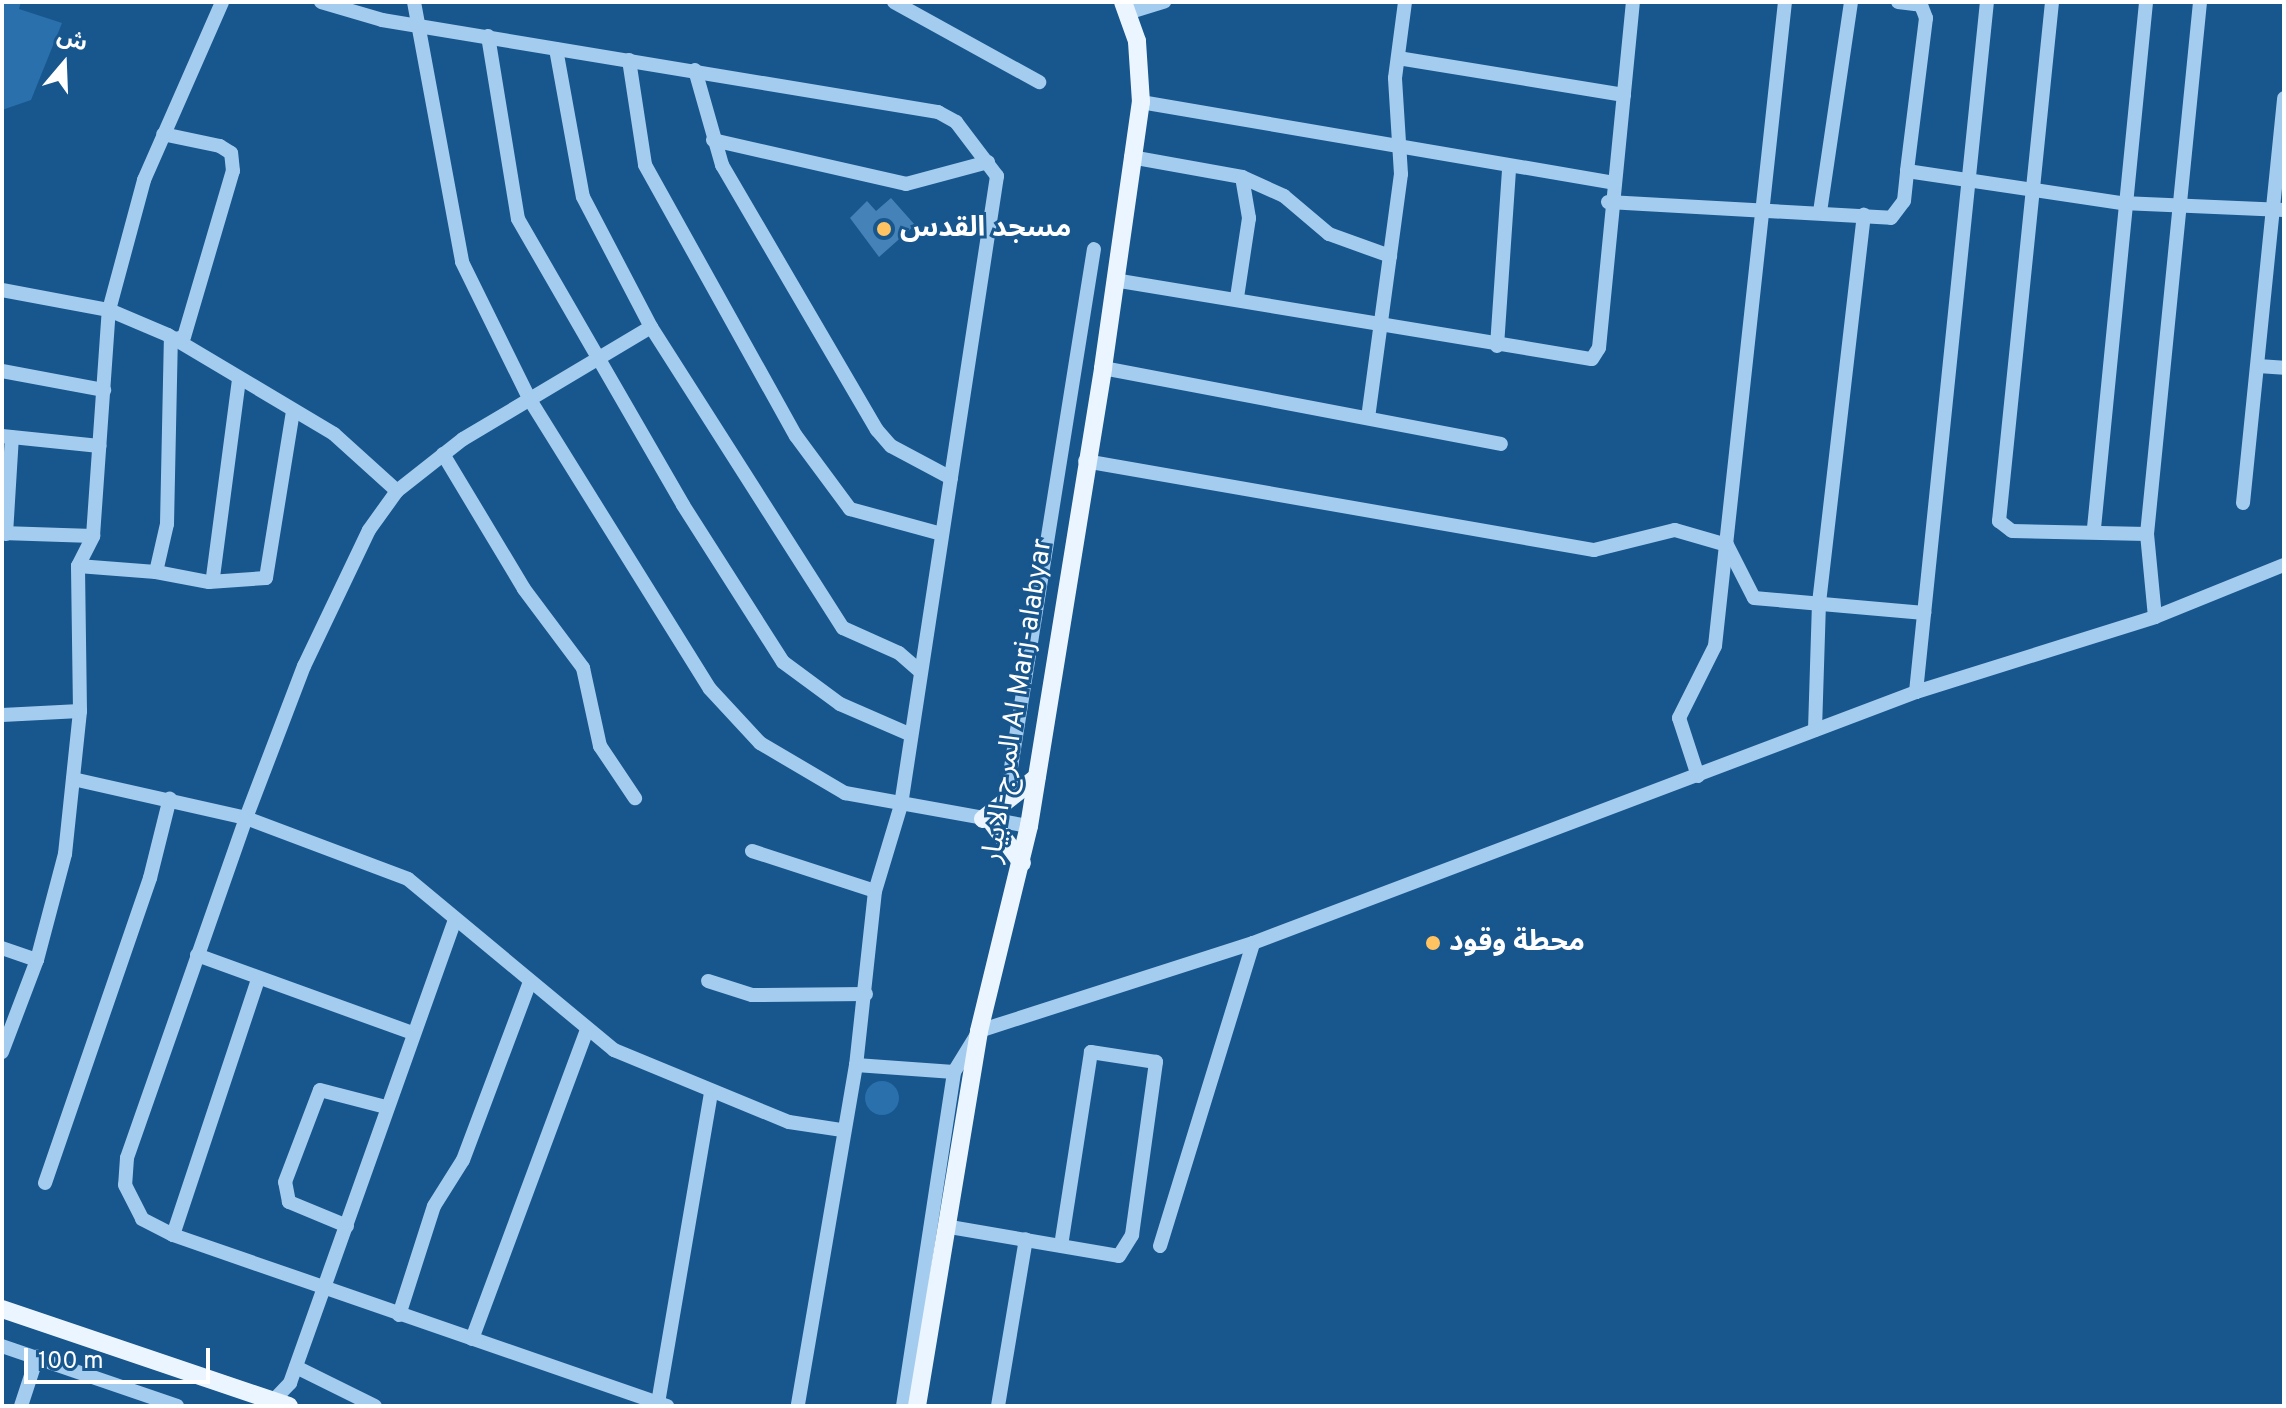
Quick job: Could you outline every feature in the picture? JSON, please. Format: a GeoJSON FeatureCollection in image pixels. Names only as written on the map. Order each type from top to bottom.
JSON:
{"type":"FeatureCollection","features":[{"type":"Feature","properties":{"kind":"main road","name":"المرج-الابيار Al Marj-alabyar"},"geometry":{"type":"LineString","coordinates":[[917,1406],[950,1227],[979,1031],[1029,826],[1073,535],[1103,368],[1141,102],[1125,8]]}},
{"type":"Feature","properties":{"kind":"main road"},"geometry":{"type":"LineString","coordinates":[[1022,863],[993,816],[1037,777]]}},
{"type":"Feature","properties":{"kind":"main road"},"geometry":{"type":"LineString","coordinates":[[2,1309],[276,1404]]}},
{"type":"Feature","properties":{"kind":"street"},"geometry":{"type":"LineString","coordinates":[[2,1052],[37,960],[65,854],[80,711],[78,566],[93,536],[109,310],[128,227],[163,134],[222,2]]}},
{"type":"Feature","properties":{"kind":"street"},"geometry":{"type":"LineString","coordinates":[[321,2],[415,25],[695,70],[946,115],[988,162],[997,187],[909,734],[901,805],[875,891],[856,1065],[842,1130],[798,1406]]}},
{"type":"Feature","properties":{"kind":"street"},"geometry":{"type":"LineString","coordinates":[[414,2],[415,25],[454,240],[530,400],[674,635],[743,728],[834,787],[901,805],[993,816],[1029,826]]}},
{"type":"Feature","properties":{"kind":"street"},"geometry":{"type":"LineString","coordinates":[[894,2],[1039,82]]}},
{"type":"Feature","properties":{"kind":"street"},"geometry":{"type":"LineString","coordinates":[[1125,8],[1164,2]]}},
{"type":"Feature","properties":{"kind":"street"},"geometry":{"type":"LineString","coordinates":[[1368,418],[1403,148],[1398,58],[1405,2]]}},
{"type":"Feature","properties":{"kind":"street"},"geometry":{"type":"LineString","coordinates":[[1114,280],[1237,297],[1575,361],[1596,355],[1608,202],[1624,95],[1633,2]]}},
{"type":"Feature","properties":{"kind":"street"},"geometry":{"type":"LineString","coordinates":[[1698,776],[1679,718],[1711,661],[1727,545],[1785,2]]}},
{"type":"Feature","properties":{"kind":"street"},"geometry":{"type":"LineString","coordinates":[[1820,212],[1851,2]]}},
{"type":"Feature","properties":{"kind":"street"},"geometry":{"type":"LineString","coordinates":[[1608,202],[1762,213],[1897,214],[1907,171],[1926,18],[1921,5],[1898,2]]}},
{"type":"Feature","properties":{"kind":"street"},"geometry":{"type":"LineString","coordinates":[[1916,692],[1987,2]]}},
{"type":"Feature","properties":{"kind":"street"},"geometry":{"type":"LineString","coordinates":[[2052,2],[1999,521],[2012,531],[2094,528],[2147,534]]}},
{"type":"Feature","properties":{"kind":"street"},"geometry":{"type":"LineString","coordinates":[[2094,528],[2122,203],[2146,2]]}},
{"type":"Feature","properties":{"kind":"street"},"geometry":{"type":"LineString","coordinates":[[2155,617],[2147,534],[2200,2]]}},
{"type":"Feature","properties":{"kind":"street"},"geometry":{"type":"LineString","coordinates":[[488,36],[506,111],[515,212],[598,359],[770,647],[832,699],[909,734]]}},
{"type":"Feature","properties":{"kind":"street"},"geometry":{"type":"LineString","coordinates":[[556,49],[583,197],[651,327],[843,628],[899,653],[920,671]]}},
{"type":"Feature","properties":{"kind":"street"},"geometry":{"type":"LineString","coordinates":[[1398,58],[1624,95]]}},
{"type":"Feature","properties":{"kind":"street"},"geometry":{"type":"LineString","coordinates":[[629,60],[645,165],[796,436],[850,509],[942,534]]}},
{"type":"Feature","properties":{"kind":"street"},"geometry":{"type":"LineString","coordinates":[[695,70],[713,140],[877,430],[891,446],[951,478]]}},
{"type":"Feature","properties":{"kind":"street"},"geometry":{"type":"LineString","coordinates":[[2243,503],[2279,212],[2284,98]]}},
{"type":"Feature","properties":{"kind":"street"},"geometry":{"type":"LineString","coordinates":[[1141,102],[1509,168],[1611,182]]}},
{"type":"Feature","properties":{"kind":"street"},"geometry":{"type":"LineString","coordinates":[[163,134],[220,146],[231,153],[233,171],[184,337],[171,340]]}},
{"type":"Feature","properties":{"kind":"street"},"geometry":{"type":"LineString","coordinates":[[713,140],[906,184],[988,162]]}},
{"type":"Feature","properties":{"kind":"street"},"geometry":{"type":"LineString","coordinates":[[1131,157],[1242,177],[1284,196],[1329,234],[1390,256]]}},
{"type":"Feature","properties":{"kind":"street"},"geometry":{"type":"LineString","coordinates":[[1497,346],[1509,168]]}},
{"type":"Feature","properties":{"kind":"street"},"geometry":{"type":"LineString","coordinates":[[1907,171],[1968,176],[2034,193],[2122,203],[2279,212]]}},
{"type":"Feature","properties":{"kind":"street"},"geometry":{"type":"LineString","coordinates":[[1237,297],[1249,218],[1242,177]]}},
{"type":"Feature","properties":{"kind":"street"},"geometry":{"type":"LineString","coordinates":[[1815,730],[1819,603],[1864,215]]}},
{"type":"Feature","properties":{"kind":"street"},"geometry":{"type":"LineString","coordinates":[[993,816],[1047,531],[1094,249]]}},
{"type":"Feature","properties":{"kind":"street"},"geometry":{"type":"LineString","coordinates":[[2,290],[109,310],[171,340],[371,461],[397,491]]}},
{"type":"Feature","properties":{"kind":"street"},"geometry":{"type":"LineString","coordinates":[[651,327],[443,454],[397,491],[359,547],[246,818],[197,955],[127,1158],[131,1204],[142,1219],[173,1235],[319,1288],[662,1404],[711,1092]]}},
{"type":"Feature","properties":{"kind":"street"},"geometry":{"type":"LineString","coordinates":[[156,572],[168,510],[171,340]]}},
{"type":"Feature","properties":{"kind":"street"},"geometry":{"type":"LineString","coordinates":[[2258,366],[2284,368]]}},
{"type":"Feature","properties":{"kind":"street"},"geometry":{"type":"LineString","coordinates":[[1103,368],[1501,444]]}},
{"type":"Feature","properties":{"kind":"street"},"geometry":{"type":"LineString","coordinates":[[2,371],[104,390]]}},
{"type":"Feature","properties":{"kind":"street"},"geometry":{"type":"LineString","coordinates":[[78,566],[156,572],[209,582],[213,577],[239,379]]}},
{"type":"Feature","properties":{"kind":"street"},"geometry":{"type":"LineString","coordinates":[[213,577],[266,578],[293,412]]}},
{"type":"Feature","properties":{"kind":"street"},"geometry":{"type":"LineString","coordinates":[[93,536],[4,534],[7,436],[99,446]]}},
{"type":"Feature","properties":{"kind":"street"},"geometry":{"type":"LineString","coordinates":[[443,454],[524,589],[583,668],[600,746],[635,798]]}},
{"type":"Feature","properties":{"kind":"street"},"geometry":{"type":"LineString","coordinates":[[1085,461],[1552,545],[1631,546],[1675,530],[1727,545],[1754,598],[1924,613]]}},
{"type":"Feature","properties":{"kind":"street"},"geometry":{"type":"LineString","coordinates":[[1047,531],[1073,535]]}},
{"type":"Feature","properties":{"kind":"street"},"geometry":{"type":"LineString","coordinates":[[903,1406],[954,1072],[979,1031],[1253,943],[1916,692],[2155,617],[2284,565]]}},
{"type":"Feature","properties":{"kind":"street"},"geometry":{"type":"LineString","coordinates":[[2,715],[80,711]]}},
{"type":"Feature","properties":{"kind":"street"},"geometry":{"type":"LineString","coordinates":[[73,779],[170,798],[246,818],[408,879],[454,922],[586,1033],[649,1069],[789,1122],[842,1130]]}},
{"type":"Feature","properties":{"kind":"street"},"geometry":{"type":"LineString","coordinates":[[45,1183],[150,878],[170,798]]}},
{"type":"Feature","properties":{"kind":"street"},"geometry":{"type":"LineString","coordinates":[[752,851],[875,891]]}},
{"type":"Feature","properties":{"kind":"street"},"geometry":{"type":"LineString","coordinates":[[276,1404],[296,1367],[319,1288],[347,1226],[386,1107],[454,922]]}},
{"type":"Feature","properties":{"kind":"street"},"geometry":{"type":"LineString","coordinates":[[1160,1246],[1253,943]]}},
{"type":"Feature","properties":{"kind":"street"},"geometry":{"type":"LineString","coordinates":[[2,948],[37,960]]}},
{"type":"Feature","properties":{"kind":"street"},"geometry":{"type":"LineString","coordinates":[[197,955],[413,1033]]}},
{"type":"Feature","properties":{"kind":"street"},"geometry":{"type":"LineString","coordinates":[[173,1235],[258,979]]}},
{"type":"Feature","properties":{"kind":"street"},"geometry":{"type":"LineString","coordinates":[[708,981],[752,995],[866,994]]}},
{"type":"Feature","properties":{"kind":"street"},"geometry":{"type":"LineString","coordinates":[[399,1315],[434,1206],[463,1160],[529,984]]}},
{"type":"Feature","properties":{"kind":"street"},"geometry":{"type":"LineString","coordinates":[[472,1339],[586,1033]]}},
{"type":"Feature","properties":{"kind":"street"},"geometry":{"type":"LineString","coordinates":[[950,1227],[1111,1257],[1127,1248],[1156,1062],[1091,1052],[1061,1246]]}},
{"type":"Feature","properties":{"kind":"street"},"geometry":{"type":"LineString","coordinates":[[856,1065],[954,1072]]}},
{"type":"Feature","properties":{"kind":"street"},"geometry":{"type":"LineString","coordinates":[[347,1226],[289,1202],[282,1190],[320,1090],[386,1107]]}},
{"type":"Feature","properties":{"kind":"street"},"geometry":{"type":"LineString","coordinates":[[998,1406],[1026,1239]]}},
{"type":"Feature","properties":{"kind":"street"},"geometry":{"type":"LineString","coordinates":[[2,1346],[177,1406]]}},
{"type":"Feature","properties":{"kind":"street"},"geometry":{"type":"LineString","coordinates":[[21,1406],[37,1357]]}},
{"type":"Feature","properties":{"kind":"street"},"geometry":{"type":"LineString","coordinates":[[296,1367],[375,1406]]}},
{"type":"Feature","properties":{"kind":"shaded area"},"geometry":{"type":"Polygon","coordinates":[[[2,2],[21,2],[19,9],[62,23],[31,100],[2,110],[2,2]]]}},
{"type":"Feature","properties":{"kind":"shaded area"},"geometry":{"type":"Polygon","coordinates":[[[882,1081],[894,1086],[899,1098],[894,1110],[882,1115],[870,1110],[865,1098],[870,1086],[882,1081]]]}},
{"type":"Feature","properties":{"kind":"building","name":"مسجد القدس"},"geometry":{"type":"Polygon","coordinates":[[[891,198],[915,225],[879,257],[850,218],[867,201],[876,211],[891,198]]]}},
{"type":"Feature","properties":{"kind":"place","name":"مسجد القدس"},"geometry":{"type":"Point","coordinates":[884,229]}},
{"type":"Feature","properties":{"kind":"place","name":"محطة وقود"},"geometry":{"type":"Point","coordinates":[1433,943]}}]}
